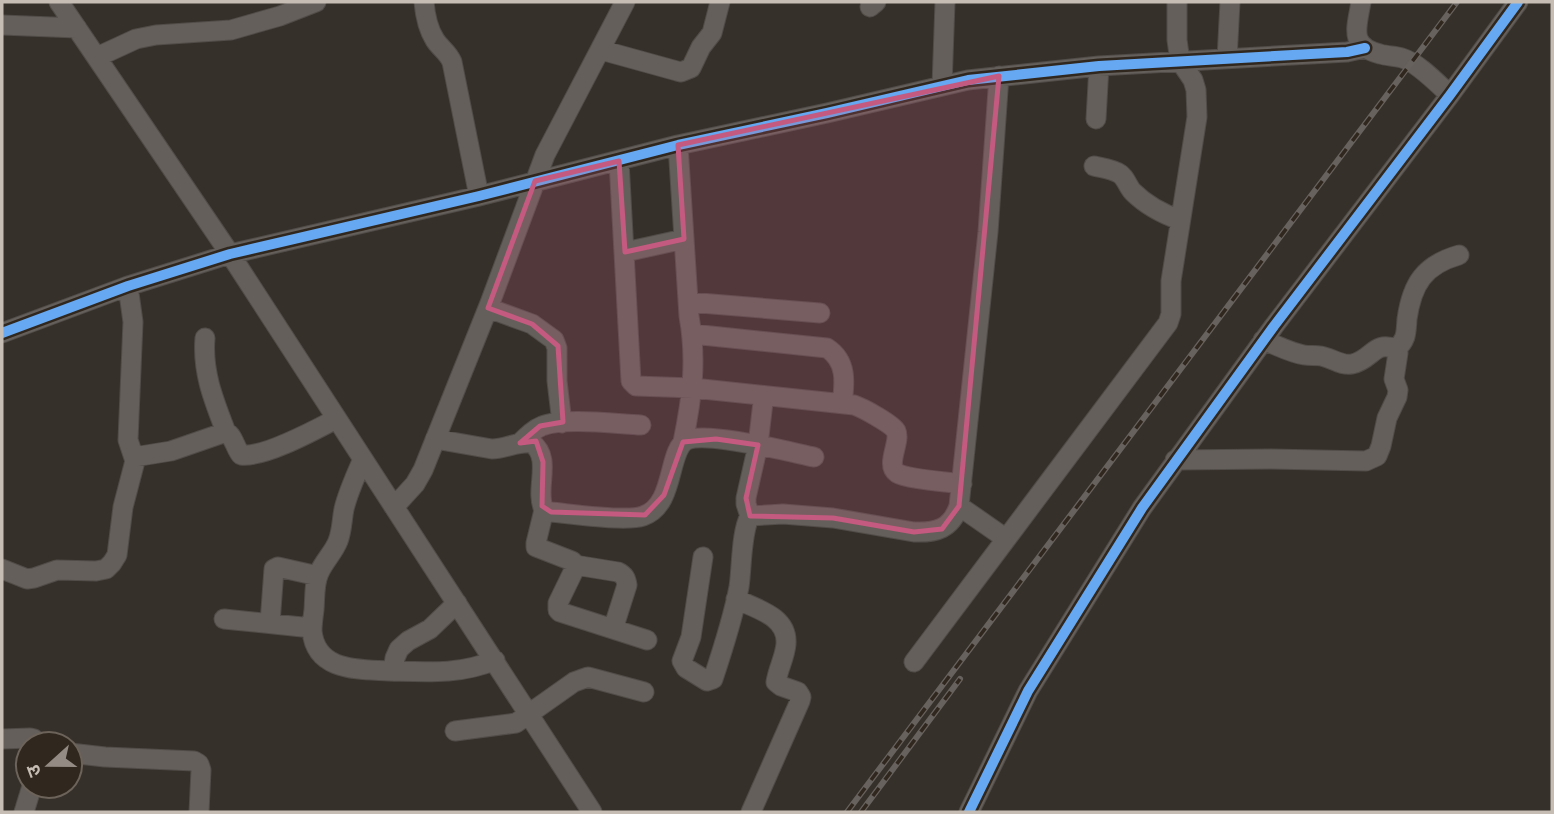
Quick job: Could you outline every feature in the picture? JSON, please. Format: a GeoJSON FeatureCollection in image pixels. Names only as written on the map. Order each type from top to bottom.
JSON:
{"type":"FeatureCollection","features":[{"type":"Feature","properties":{"kind":"street"},"geometry":{"type":"LineString","coordinates":[[59,2],[230,254],[592,812]]}},
{"type":"Feature","properties":{"kind":"street"},"geometry":{"type":"LineString","coordinates":[[97,57],[136,39],[231,30],[316,2]]}},
{"type":"Feature","properties":{"kind":"street"},"geometry":{"type":"LineString","coordinates":[[424,2],[432,34],[452,62],[479,196]]}},
{"type":"Feature","properties":{"kind":"street"},"geometry":{"type":"LineString","coordinates":[[394,507],[415,484],[423,470],[488,308],[545,155],[625,2]]}},
{"type":"Feature","properties":{"kind":"street"},"geometry":{"type":"LineString","coordinates":[[601,50],[677,71],[686,71],[691,68],[701,47],[712,33],[720,2]]}},
{"type":"Feature","properties":{"kind":"street"},"geometry":{"type":"LineString","coordinates":[[942,86],[944,2]]}},
{"type":"Feature","properties":{"kind":"street"},"geometry":{"type":"LineString","coordinates":[[914,662],[1168,323],[1171,314],[1171,281],[1197,117],[1193,80],[1180,61],[1177,2]]}},
{"type":"Feature","properties":{"kind":"street"},"geometry":{"type":"LineString","coordinates":[[1227,59],[1230,2]]}},
{"type":"Feature","properties":{"kind":"street"},"geometry":{"type":"LineString","coordinates":[[1362,2],[1356,32],[1358,42],[1378,54],[1403,58],[1450,95]]}},
{"type":"Feature","properties":{"kind":"street"},"geometry":{"type":"LineString","coordinates":[[968,812],[1028,691],[1142,508],[1263,340],[1518,2]]}},
{"type":"Feature","properties":{"kind":"street"},"geometry":{"type":"LineString","coordinates":[[2,25],[77,28]]}},
{"type":"Feature","properties":{"kind":"street"},"geometry":{"type":"LineString","coordinates":[[2,333],[128,286],[230,254],[479,196],[677,145],[968,80],[1099,66],[1347,52],[1365,48]]}},
{"type":"Feature","properties":{"kind":"street"},"geometry":{"type":"LineString","coordinates":[[1096,119],[1099,66]]}},
{"type":"Feature","properties":{"kind":"street"},"geometry":{"type":"LineString","coordinates":[[750,516],[783,514],[833,518],[927,533],[942,529],[957,513],[988,232],[999,76]]}},
{"type":"Feature","properties":{"kind":"street"},"geometry":{"type":"LineString","coordinates":[[677,145],[692,334],[693,388],[683,442]]}},
{"type":"Feature","properties":{"kind":"street"},"geometry":{"type":"LineString","coordinates":[[619,161],[631,381],[636,386],[693,388],[859,407],[894,429],[897,439],[893,470],[899,474],[962,484]]}},
{"type":"Feature","properties":{"kind":"street"},"geometry":{"type":"LineString","coordinates":[[1094,166],[1118,173],[1146,203],[1180,220]]}},
{"type":"Feature","properties":{"kind":"street"},"geometry":{"type":"LineString","coordinates":[[625,252],[684,239]]}},
{"type":"Feature","properties":{"kind":"street"},"geometry":{"type":"LineString","coordinates":[[1396,349],[1405,338],[1412,295],[1422,276],[1443,261],[1459,255]]}},
{"type":"Feature","properties":{"kind":"street"},"geometry":{"type":"LineString","coordinates":[[2,569],[27,579],[57,570],[96,571],[106,569],[117,555],[123,507],[134,469],[134,457],[128,440],[133,322],[128,286]]}},
{"type":"Feature","properties":{"kind":"street"},"geometry":{"type":"LineString","coordinates":[[688,302],[820,313]]}},
{"type":"Feature","properties":{"kind":"street"},"geometry":{"type":"LineString","coordinates":[[488,308],[532,324],[554,340],[557,348],[557,381],[562,423]]}},
{"type":"Feature","properties":{"kind":"street"},"geometry":{"type":"LineString","coordinates":[[692,334],[827,348],[838,357],[842,365],[842,404]]}},
{"type":"Feature","properties":{"kind":"street"},"geometry":{"type":"LineString","coordinates":[[205,338],[208,385],[226,432],[241,455],[285,444],[336,418]]}},
{"type":"Feature","properties":{"kind":"street"},"geometry":{"type":"LineString","coordinates":[[1263,340],[1303,355],[1318,355],[1343,364],[1365,359],[1380,347],[1396,349]]}},
{"type":"Feature","properties":{"kind":"street"},"geometry":{"type":"LineString","coordinates":[[1175,460],[1372,460],[1381,446],[1387,418],[1397,395],[1394,379],[1398,353],[1396,349]]}},
{"type":"Feature","properties":{"kind":"street"},"geometry":{"type":"LineString","coordinates":[[703,557],[691,637],[682,661],[686,668],[710,681],[725,642],[736,599],[746,527],[750,516],[746,498],[758,445],[763,402],[758,395]]}},
{"type":"Feature","properties":{"kind":"street"},"geometry":{"type":"LineString","coordinates":[[520,443],[540,426],[562,423],[641,425]]}},
{"type":"Feature","properties":{"kind":"street"},"geometry":{"type":"LineString","coordinates":[[134,457],[171,451],[226,432]]}},
{"type":"Feature","properties":{"kind":"street"},"geometry":{"type":"LineString","coordinates":[[435,439],[492,449],[520,443],[532,443],[538,448],[543,461],[541,503],[544,510],[536,547],[572,561],[575,565],[624,575],[627,585],[613,629]]}},
{"type":"Feature","properties":{"kind":"street"},"geometry":{"type":"LineString","coordinates":[[544,510],[624,518],[645,516],[659,505],[679,447],[689,439],[716,439],[758,445],[814,457]]}},
{"type":"Feature","properties":{"kind":"street"},"geometry":{"type":"LineString","coordinates":[[363,459],[345,507],[336,547],[318,576],[312,628],[318,649],[323,656],[342,667],[393,671],[429,673],[466,670],[495,660]]}},
{"type":"Feature","properties":{"kind":"street"},"geometry":{"type":"LineString","coordinates":[[959,506],[1005,538]]}},
{"type":"Feature","properties":{"kind":"street"},"geometry":{"type":"LineString","coordinates":[[575,565],[558,603],[558,610],[648,640]]}},
{"type":"Feature","properties":{"kind":"street"},"geometry":{"type":"LineString","coordinates":[[270,623],[274,569],[278,567],[318,576]]}},
{"type":"Feature","properties":{"kind":"street"},"geometry":{"type":"LineString","coordinates":[[736,599],[778,619],[783,627],[786,645],[776,682],[801,696],[751,812]]}},
{"type":"Feature","properties":{"kind":"street"},"geometry":{"type":"LineString","coordinates":[[393,671],[399,649],[430,629],[457,603]]}},
{"type":"Feature","properties":{"kind":"street"},"geometry":{"type":"LineString","coordinates":[[224,619],[312,628]]}},
{"type":"Feature","properties":{"kind":"street"},"geometry":{"type":"LineString","coordinates":[[455,731],[511,724],[521,720],[574,682],[588,677],[644,692]]}},
{"type":"Feature","properties":{"kind":"street"},"geometry":{"type":"LineString","coordinates":[[84,755],[194,761],[201,769],[199,812]]}},
{"type":"Feature","properties":{"kind":"highlighted area"},"geometry":{"type":"Polygon","coordinates":[[[999,76],[959,506],[942,529],[914,532],[833,518],[750,516],[746,498],[758,445],[716,439],[683,442],[664,495],[645,515],[551,512],[542,506],[543,462],[536,441],[520,443],[540,426],[563,422],[558,346],[532,324],[488,308],[535,181],[619,161],[625,252],[684,239],[678,145],[999,76]]]}},
{"type":"Feature","properties":{"kind":"railway"},"geometry":{"type":"LineString","coordinates":[[847,812],[1457,2]]}},
{"type":"Feature","properties":{"kind":"railway"},"geometry":{"type":"LineString","coordinates":[[861,812],[960,679]]}},
{"type":"Feature","properties":{"kind":"cycle path"},"geometry":{"type":"LineString","coordinates":[[969,812],[1028,691],[1142,508],[1274,326],[1518,2]]}},
{"type":"Feature","properties":{"kind":"cycle path"},"geometry":{"type":"LineString","coordinates":[[2,333],[128,286],[230,254],[479,196],[678,145],[968,80],[1099,66],[1347,52],[1365,48]]}}]}
